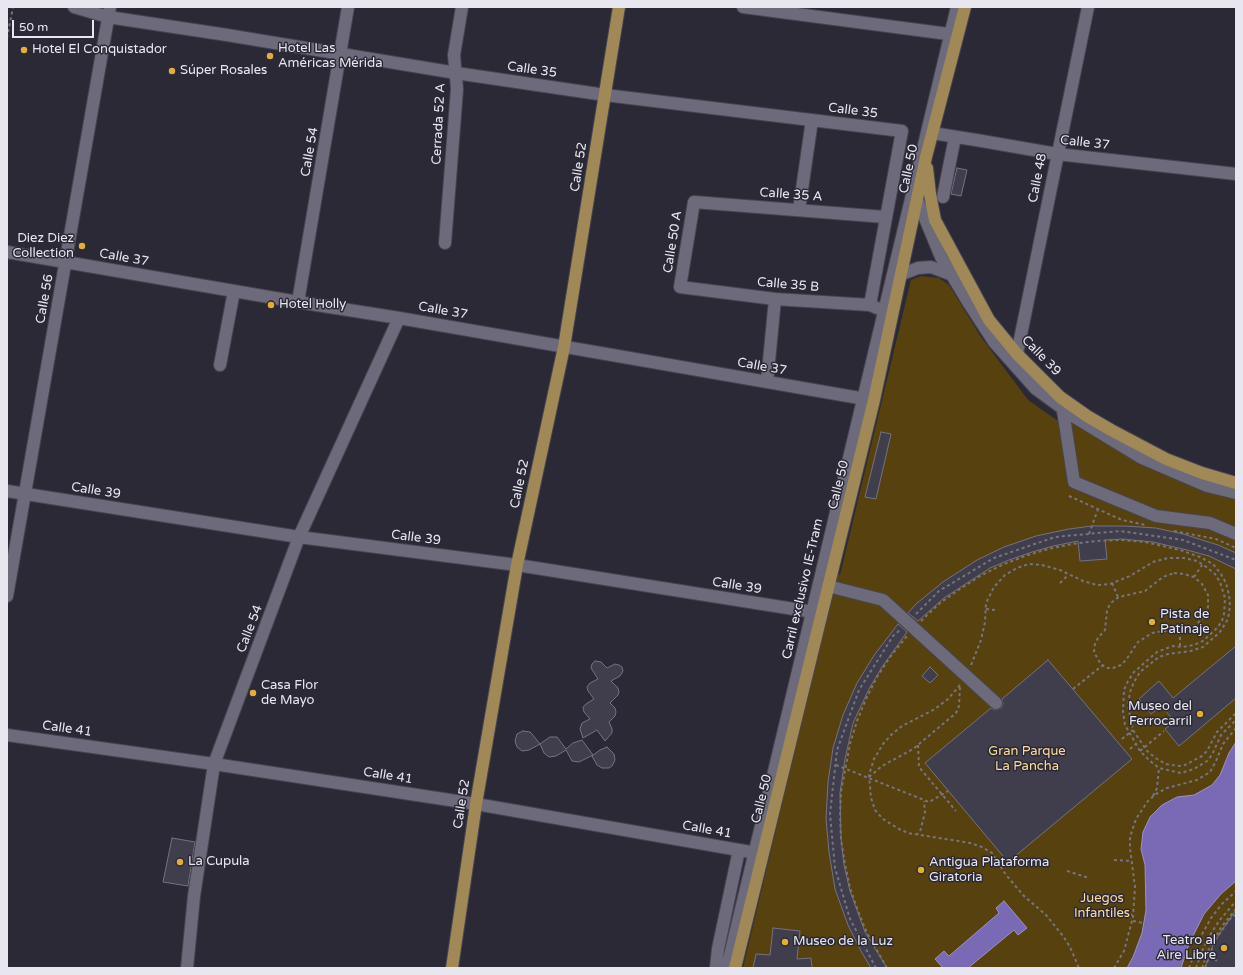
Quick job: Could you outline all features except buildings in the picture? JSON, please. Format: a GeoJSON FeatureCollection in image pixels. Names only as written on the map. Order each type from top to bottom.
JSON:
{"type":"FeatureCollection","features":[{"type":"Feature","properties":{"kind":"main road","name":"Calle 52"},"geometry":{"type":"LineString","coordinates":[[452,968],[476,804],[517,565],[564,347],[619,7]]}},
{"type":"Feature","properties":{"kind":"main road","name":"Calle 50"},"geometry":{"type":"LineString","coordinates":[[735,968],[759,853],[817,613],[828,586],[868,399],[915,194],[932,134],[954,34],[965,7]]}},
{"type":"Feature","properties":{"kind":"main road","name":"Calle 39"},"geometry":{"type":"LineString","coordinates":[[926,157],[930,194],[935,220],[989,320],[1017,354],[1060,397],[1087,416],[1160,456],[1202,473],[1236,483]]}},
{"type":"Feature","properties":{"kind":"street","name":"Calle 35"},"geometry":{"type":"LineString","coordinates":[[74,7],[109,12],[340,55],[456,73],[605,95],[902,131],[885,217]]}},
{"type":"Feature","properties":{"kind":"street","name":"Calle 54"},"geometry":{"type":"LineString","coordinates":[[298,302],[348,7]]}},
{"type":"Feature","properties":{"kind":"street","name":"Cerrada 52 A"},"geometry":{"type":"LineString","coordinates":[[445,243],[457,89],[454,55],[462,7]]}},
{"type":"Feature","properties":{"kind":"street"},"geometry":{"type":"LineString","coordinates":[[743,7],[954,34]]}},
{"type":"Feature","properties":{"kind":"street"},"geometry":{"type":"LineString","coordinates":[[956,7],[954,34],[915,194],[942,257],[952,275],[994,342],[1036,389],[1062,409],[1142,458],[1207,486],[1236,493]]}},
{"type":"Feature","properties":{"kind":"street","name":"Calle 48"},"geometry":{"type":"LineString","coordinates":[[1017,354],[1088,7]]}},
{"type":"Feature","properties":{"kind":"street","name":"Calle 56"},"geometry":{"type":"LineString","coordinates":[[7,596],[109,12]]}},
{"type":"Feature","properties":{"kind":"street"},"geometry":{"type":"LineString","coordinates":[[799,210],[812,120]]}},
{"type":"Feature","properties":{"kind":"street","name":"Calle 37"},"geometry":{"type":"LineString","coordinates":[[932,134],[1057,154],[1236,174]]}},
{"type":"Feature","properties":{"kind":"street"},"geometry":{"type":"LineString","coordinates":[[942,197],[955,137]]}},
{"type":"Feature","properties":{"kind":"street","name":"Calle 35 A"},"geometry":{"type":"LineString","coordinates":[[694,202],[885,217]]}},
{"type":"Feature","properties":{"kind":"street","name":"Calle 50 A"},"geometry":{"type":"LineString","coordinates":[[680,287],[694,202]]}},
{"type":"Feature","properties":{"kind":"street"},"geometry":{"type":"LineString","coordinates":[[870,305],[885,217]]}},
{"type":"Feature","properties":{"kind":"street","name":"Calle 37"},"geometry":{"type":"LineString","coordinates":[[7,252],[868,399]]}},
{"type":"Feature","properties":{"kind":"street"},"geometry":{"type":"LineString","coordinates":[[896,277],[918,268],[931,267],[952,275]]}},
{"type":"Feature","properties":{"kind":"street","name":"Calle 35 B"},"geometry":{"type":"LineString","coordinates":[[680,287],[775,299],[870,305],[888,314]]}},
{"type":"Feature","properties":{"kind":"street"},"geometry":{"type":"LineString","coordinates":[[220,365],[234,291]]}},
{"type":"Feature","properties":{"kind":"street"},"geometry":{"type":"LineString","coordinates":[[767,382],[775,299]]}},
{"type":"Feature","properties":{"kind":"street","name":"Calle 54"},"geometry":{"type":"LineString","coordinates":[[187,968],[194,896],[214,764],[299,537],[399,318]]}},
{"type":"Feature","properties":{"kind":"street"},"geometry":{"type":"LineString","coordinates":[[1060,397],[1074,482],[1156,516],[1210,523],[1236,534]]}},
{"type":"Feature","properties":{"kind":"street","name":"Carril exclusivo IE-Tram"},"geometry":{"type":"LineString","coordinates":[[817,613],[868,399]]}},
{"type":"Feature","properties":{"kind":"street","name":"Calle 39"},"geometry":{"type":"LineString","coordinates":[[7,491],[299,537],[517,565],[817,613]]}},
{"type":"Feature","properties":{"kind":"street"},"geometry":{"type":"LineString","coordinates":[[828,586],[883,600],[914,628],[963,681],[996,704]]}},
{"type":"Feature","properties":{"kind":"street","name":"Calle 41"},"geometry":{"type":"LineString","coordinates":[[7,735],[214,764],[476,804],[759,853]]}},
{"type":"Feature","properties":{"kind":"street"},"geometry":{"type":"LineString","coordinates":[[716,968],[718,949],[739,850]]}},
{"type":"Feature","properties":{"kind":"street"},"geometry":{"type":"LineString","coordinates":[[727,968],[759,853]]}},
{"type":"Feature","properties":{"kind":"path"},"geometry":{"type":"LineString","coordinates":[[7,38],[13,7]]}},
{"type":"Feature","properties":{"kind":"path"},"geometry":{"type":"LineString","coordinates":[[1089,534],[1098,509]]}},
{"type":"Feature","properties":{"kind":"path"},"geometry":{"type":"LineString","coordinates":[[887,968],[870,939],[850,888],[841,840],[840,816],[844,768],[857,721],[877,677],[890,657],[914,628],[940,603],[980,576],[1019,558],[1048,549],[1078,543],[1120,540],[1145,542],[1164,545],[1200,557],[1213,564],[1226,583],[1230,606],[1228,619],[1220,632],[1203,647],[1191,651],[1168,654],[1159,657],[1140,672],[1132,687],[1128,706],[1133,730],[1139,741],[1157,759],[1166,764],[1179,766],[1191,763],[1202,756],[1207,751],[1217,732],[1236,712]]}},
{"type":"Feature","properties":{"kind":"path"},"geometry":{"type":"LineString","coordinates":[[1079,968],[1070,947],[1063,936],[1046,915],[1024,896],[1006,875],[992,853],[982,847],[970,843],[916,835],[899,829],[883,819],[876,810],[871,798],[869,778],[874,759],[883,744],[902,726],[935,709],[948,699],[963,681],[976,656],[985,622],[986,603],[994,587],[1005,575],[1017,568],[1029,564],[1042,565],[1060,570],[1068,575],[1097,585],[1112,583],[1130,576],[1153,562],[1168,558],[1184,558],[1197,561],[1202,564],[1214,574],[1223,590],[1225,598],[1222,621],[1203,641],[1194,645],[1180,647],[1173,646],[1156,652],[1134,672],[1124,690],[1123,712],[1125,726],[1140,751],[1159,768],[1181,773],[1194,769],[1207,760],[1212,754],[1221,736],[1236,720]]}},
{"type":"Feature","properties":{"kind":"path"},"geometry":{"type":"LineString","coordinates":[[1194,577],[1202,564]]}},
{"type":"Feature","properties":{"kind":"path"},"geometry":{"type":"LineString","coordinates":[[1174,573],[1194,577],[1202,584],[1208,595],[1208,607],[1204,616],[1198,623],[1190,628],[1180,631],[1152,633],[1138,642],[1121,665],[1113,668],[1106,668],[1103,666],[1096,658],[1094,652],[1095,644],[1105,630],[1109,606],[1118,597],[1145,591],[1163,577],[1174,573]]}},
{"type":"Feature","properties":{"kind":"path"},"geometry":{"type":"LineString","coordinates":[[1060,583],[1068,575]]}},
{"type":"Feature","properties":{"kind":"path"},"geometry":{"type":"LineString","coordinates":[[1112,583],[1118,597]]}},
{"type":"Feature","properties":{"kind":"path"},"geometry":{"type":"LineString","coordinates":[[986,609],[995,610]]}},
{"type":"Feature","properties":{"kind":"path"},"geometry":{"type":"LineString","coordinates":[[1180,631],[1180,647]]}},
{"type":"Feature","properties":{"kind":"path"},"geometry":{"type":"LineString","coordinates":[[1073,690],[1103,666]]}},
{"type":"Feature","properties":{"kind":"path"},"geometry":{"type":"LineString","coordinates":[[869,778],[882,766],[913,749],[956,713],[959,706],[963,681]]}},
{"type":"Feature","properties":{"kind":"path"},"geometry":{"type":"LineString","coordinates":[[1153,797],[1167,788],[1197,780],[1210,772],[1223,744],[1236,728]]}},
{"type":"Feature","properties":{"kind":"path"},"geometry":{"type":"LineString","coordinates":[[1122,739],[1133,730]]}},
{"type":"Feature","properties":{"kind":"path"},"geometry":{"type":"LineString","coordinates":[[1140,751],[1164,731]]}},
{"type":"Feature","properties":{"kind":"path"},"geometry":{"type":"LineString","coordinates":[[1130,749],[1139,741]]}},
{"type":"Feature","properties":{"kind":"path"},"geometry":{"type":"LineString","coordinates":[[918,745],[919,767],[956,811]]}},
{"type":"Feature","properties":{"kind":"path"},"geometry":{"type":"LineString","coordinates":[[836,764],[929,802],[948,791]]}},
{"type":"Feature","properties":{"kind":"path"},"geometry":{"type":"LineString","coordinates":[[1114,968],[1124,951],[1134,915],[1135,887],[1130,848],[1132,828],[1142,810],[1153,797],[1157,788],[1159,768]]}},
{"type":"Feature","properties":{"kind":"path"},"geometry":{"type":"LineString","coordinates":[[916,835],[920,832],[925,812],[924,800]]}},
{"type":"Feature","properties":{"kind":"path"},"geometry":{"type":"LineString","coordinates":[[1114,860],[1132,861]]}},
{"type":"Feature","properties":{"kind":"path"},"geometry":{"type":"LineString","coordinates":[[1067,871],[1089,878]]}},
{"type":"Feature","properties":{"kind":"path"},"geometry":{"type":"LineString","coordinates":[[1189,968],[1198,944],[1211,918],[1222,904],[1236,891]]}},
{"type":"Feature","properties":{"kind":"path"},"geometry":{"type":"LineString","coordinates":[[1196,968],[1210,935],[1219,921],[1236,901]]}},
{"type":"Feature","properties":{"kind":"path"},"geometry":{"type":"LineString","coordinates":[[1202,968],[1210,946],[1222,926],[1236,909]]}},
{"type":"Feature","properties":{"kind":"path"},"geometry":{"type":"LineString","coordinates":[[1112,910],[1134,915]]}},
{"type":"Feature","properties":{"kind":"path"},"geometry":{"type":"LineString","coordinates":[[1206,968],[1216,940],[1229,920],[1236,914]]}},
{"type":"Feature","properties":{"kind":"path"},"geometry":{"type":"LineString","coordinates":[[1132,921],[1159,926]]}},
{"type":"Feature","properties":{"kind":"path"},"geometry":{"type":"LineString","coordinates":[[1209,957],[1218,961]]}},
{"type":"Feature","properties":{"kind":"green space","name":"Gran Parque La Pancha"},"geometry":{"type":"Polygon","coordinates":[[[921,276],[939,278],[949,285],[981,337],[1028,400],[1058,421],[1053,397],[1236,489],[1236,968],[743,968],[837,574],[840,575],[911,280],[921,276]]]}},
{"type":"Feature","properties":{"kind":"shaded area"},"geometry":{"type":"Polygon","coordinates":[[[1236,742],[1236,881],[1221,894],[1204,914],[1189,944],[1181,968],[1127,968],[1142,933],[1146,910],[1145,865],[1141,849],[1143,832],[1150,817],[1162,805],[1177,797],[1194,795],[1212,785],[1220,775],[1229,753],[1236,742]]]}},
{"type":"Feature","properties":{"kind":"shaded area"},"geometry":{"type":"Polygon","coordinates":[[[1004,901],[1027,928],[1018,935],[1014,930],[968,968],[943,968],[935,959],[944,951],[949,956],[999,913],[996,908],[1004,901]]]}},
{"type":"Feature","properties":{"kind":"place","name":"Hotel El Conquistador"},"geometry":{"type":"Point","coordinates":[24,50]}},
{"type":"Feature","properties":{"kind":"place","name":"Hotel Las Américas Mérida"},"geometry":{"type":"Point","coordinates":[270,56]}},
{"type":"Feature","properties":{"kind":"place","name":"Súper Rosales"},"geometry":{"type":"Point","coordinates":[172,71]}},
{"type":"Feature","properties":{"kind":"place","name":"Diez Diez Collection"},"geometry":{"type":"Point","coordinates":[82,246]}},
{"type":"Feature","properties":{"kind":"place","name":"Hotel Holly"},"geometry":{"type":"Point","coordinates":[271,305]}},
{"type":"Feature","properties":{"kind":"place","name":"Pista de Patinaje"},"geometry":{"type":"Point","coordinates":[1152,622]}},
{"type":"Feature","properties":{"kind":"place","name":"Casa Flor de Mayo"},"geometry":{"type":"Point","coordinates":[253,693]}},
{"type":"Feature","properties":{"kind":"place","name":"Museo del Ferrocarril"},"geometry":{"type":"Point","coordinates":[1200,714]}},
{"type":"Feature","properties":{"kind":"place","name":"La Cupula"},"geometry":{"type":"Point","coordinates":[180,862]}},
{"type":"Feature","properties":{"kind":"place","name":"Antigua Plataforma Giratoria"},"geometry":{"type":"Point","coordinates":[921,870]}},
{"type":"Feature","properties":{"kind":"place","name":"Museo de la Luz"},"geometry":{"type":"Point","coordinates":[785,942]}},
{"type":"Feature","properties":{"kind":"place","name":"Teatro al Aire Libre"},"geometry":{"type":"Point","coordinates":[1224,948]}},
{"type":"Feature","properties":{"kind":"park label","name":"Juegos Infantiles"},"geometry":{"type":"Point","coordinates":[1102,906]}}]}
